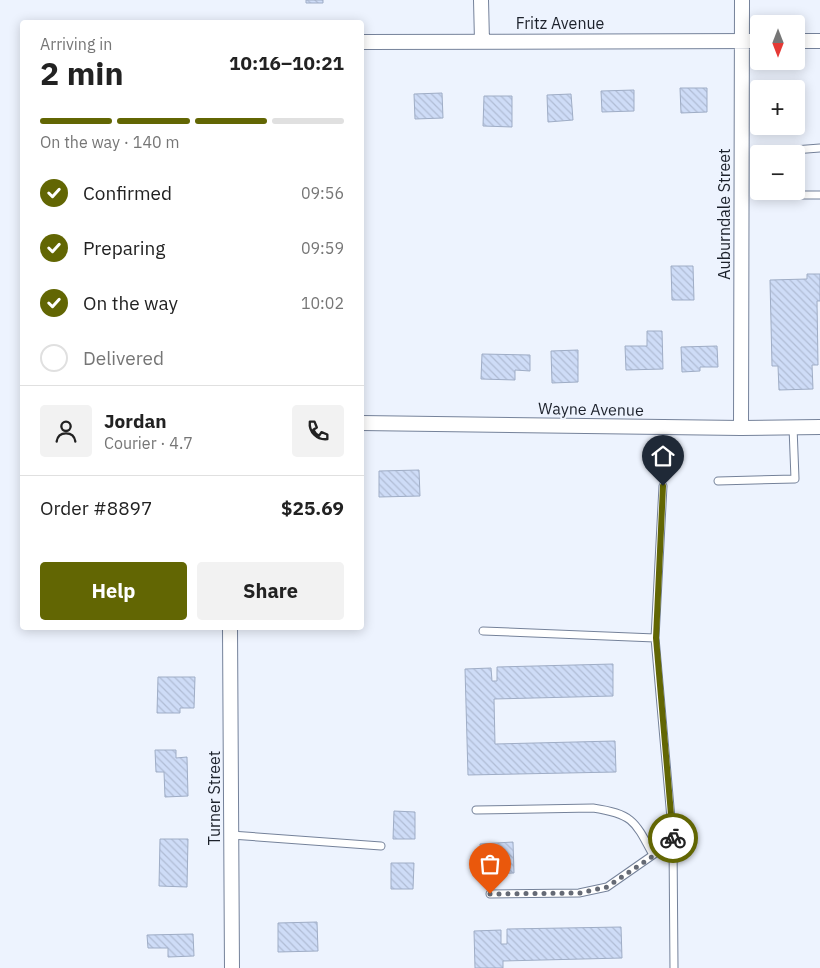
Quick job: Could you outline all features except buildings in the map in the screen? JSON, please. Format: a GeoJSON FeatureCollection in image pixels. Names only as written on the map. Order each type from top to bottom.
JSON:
{"type":"FeatureCollection","features":[{"type":"Feature","properties":{"kind":"street"},"geometry":{"type":"LineString","coordinates":[[481,0],[482,40]]}},
{"type":"Feature","properties":{"kind":"street","name":"Auburndale Street"},"geometry":{"type":"LineString","coordinates":[[741,428],[742,0]]}},
{"type":"Feature","properties":{"kind":"street","name":"Fritz Avenue"},"geometry":{"type":"LineString","coordinates":[[364,42],[482,40],[750,41]]}},
{"type":"Feature","properties":{"kind":"street"},"geometry":{"type":"LineString","coordinates":[[805,41],[820,41]]}},
{"type":"Feature","properties":{"kind":"street","name":"Wayne Avenue"},"geometry":{"type":"LineString","coordinates":[[364,423],[741,428],[820,427]]}},
{"type":"Feature","properties":{"kind":"street","name":"Turner Street"},"geometry":{"type":"LineString","coordinates":[[230,630],[232,968]]}},
{"type":"Feature","properties":{"kind":"lane"},"geometry":{"type":"LineString","coordinates":[[805,148],[820,148]]}},
{"type":"Feature","properties":{"kind":"lane"},"geometry":{"type":"LineString","coordinates":[[805,195],[820,195]]}},
{"type":"Feature","properties":{"kind":"lane"},"geometry":{"type":"LineString","coordinates":[[718,481],[795,480],[793,428]]}},
{"type":"Feature","properties":{"kind":"lane"},"geometry":{"type":"LineString","coordinates":[[663,486],[656,638],[674,842],[674,968]]}},
{"type":"Feature","properties":{"kind":"lane"},"geometry":{"type":"LineString","coordinates":[[483,632],[656,638]]}},
{"type":"Feature","properties":{"kind":"lane"},"geometry":{"type":"LineString","coordinates":[[476,810],[593,808],[608,810],[622,814],[630,819],[640,830],[653,855]]}},
{"type":"Feature","properties":{"kind":"lane"},"geometry":{"type":"LineString","coordinates":[[231,835],[382,846]]}},
{"type":"Feature","properties":{"kind":"lane"},"geometry":{"type":"LineString","coordinates":[[490,894],[580,893],[607,887],[674,842]]}},
{"type":"Feature","properties":{"kind":"way so far"},"geometry":{"type":"LineString","coordinates":[[490,894],[580,893],[607,887],[674,842],[673,838]]}},
{"type":"Feature","properties":{"kind":"route"},"geometry":{"type":"LineString","coordinates":[[663,486],[656,638],[673,838]]}}]}
